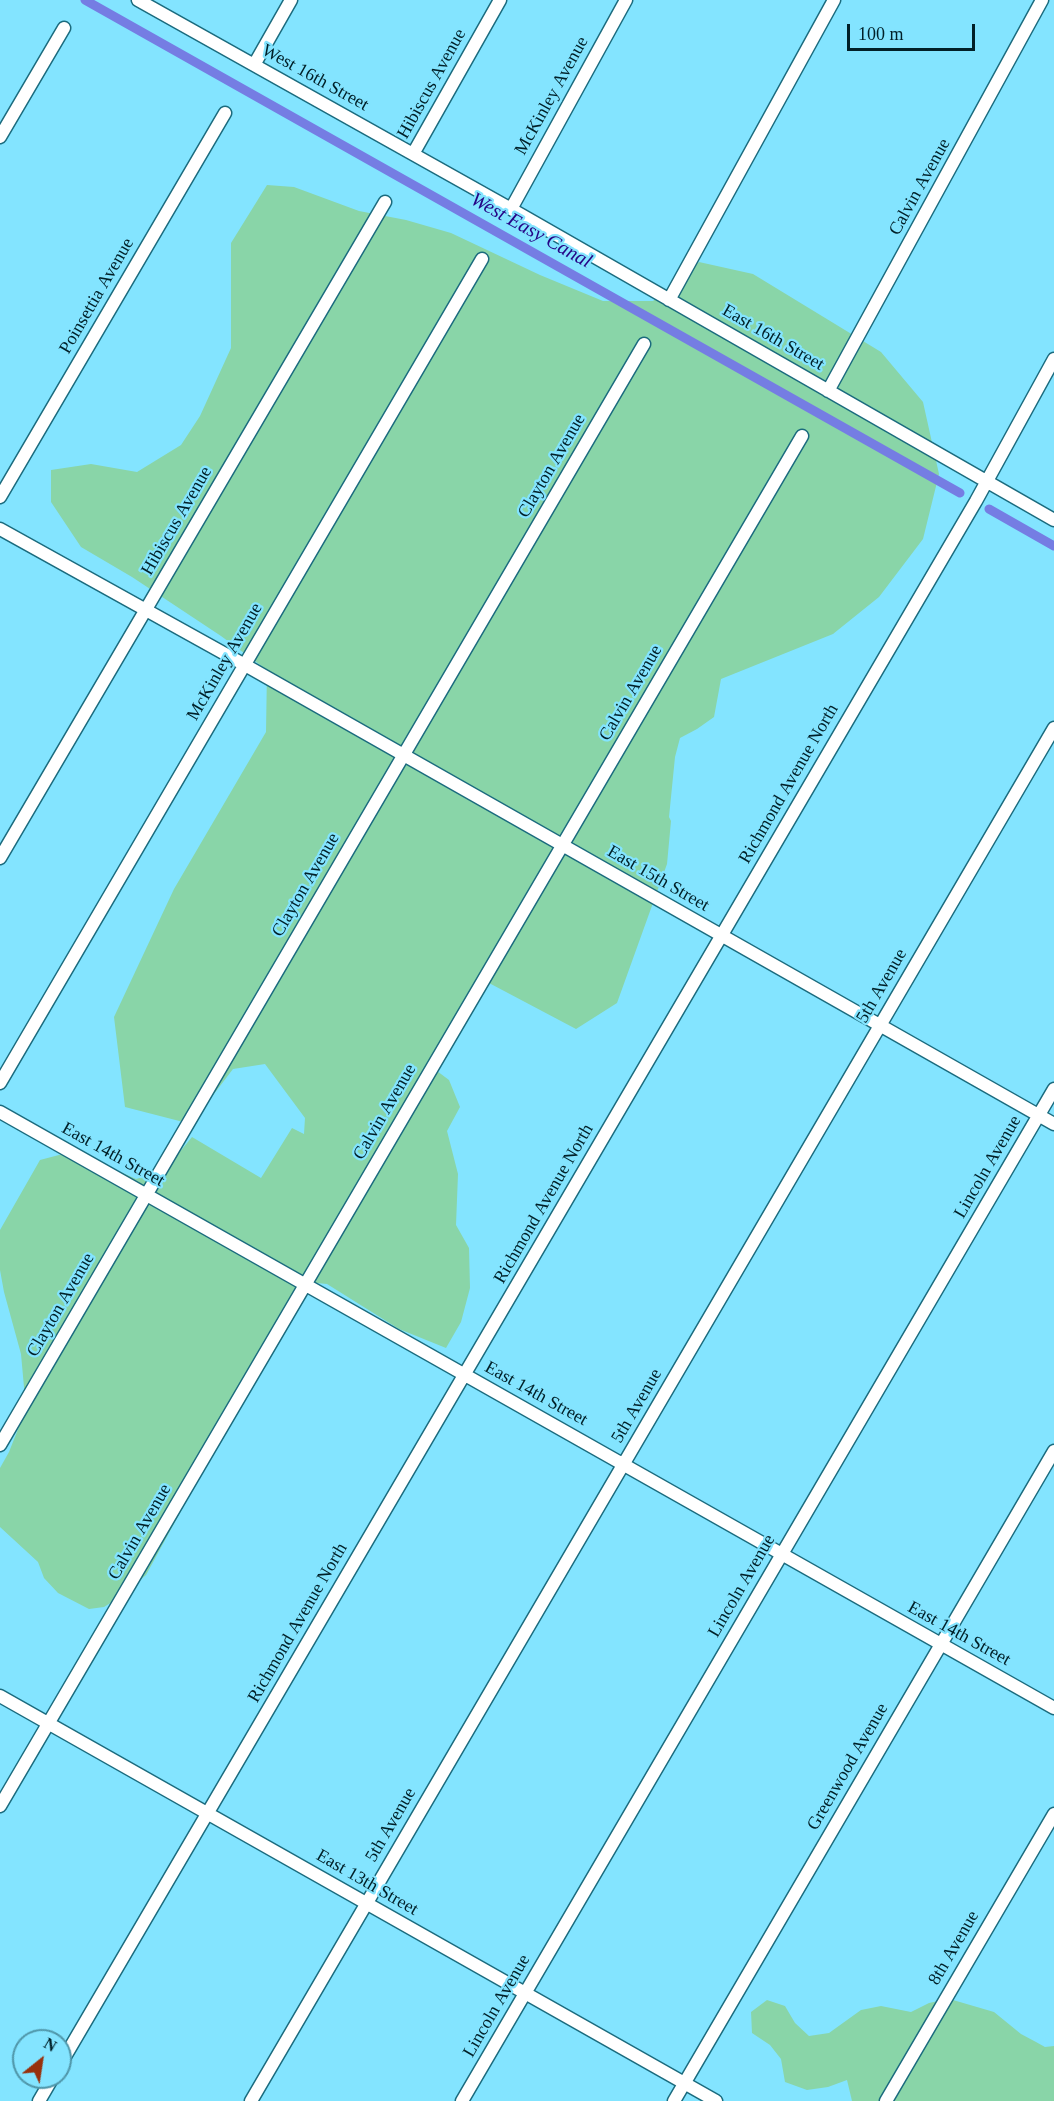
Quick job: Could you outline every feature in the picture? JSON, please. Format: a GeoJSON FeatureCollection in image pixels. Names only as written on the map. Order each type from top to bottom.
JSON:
{"type":"FeatureCollection","features":[{"type":"Feature","properties":{"kind":"street","name":"West 16th Street"},"geometry":{"type":"LineString","coordinates":[[138,0],[473,188]]}},
{"type":"Feature","properties":{"kind":"street"},"geometry":{"type":"LineString","coordinates":[[254,65],[291,0]]}},
{"type":"Feature","properties":{"kind":"street","name":"Hibiscus Avenue"},"geometry":{"type":"LineString","coordinates":[[413,154],[500,0]]}},
{"type":"Feature","properties":{"kind":"street","name":"McKinley Avenue"},"geometry":{"type":"LineString","coordinates":[[511,209],[626,0]]}},
{"type":"Feature","properties":{"kind":"street"},"geometry":{"type":"LineString","coordinates":[[669,300],[834,0]]}},
{"type":"Feature","properties":{"kind":"street","name":"Calvin Avenue"},"geometry":{"type":"LineString","coordinates":[[828,391],[1042,0]]}},
{"type":"Feature","properties":{"kind":"street"},"geometry":{"type":"LineString","coordinates":[[0,137],[64,28]]}},
{"type":"Feature","properties":{"kind":"street","name":"Poinsettia Avenue"},"geometry":{"type":"LineString","coordinates":[[0,497],[225,113]]}},
{"type":"Feature","properties":{"kind":"street","name":"East 16th Street"},"geometry":{"type":"LineString","coordinates":[[473,188],[1054,520]]}},
{"type":"Feature","properties":{"kind":"street","name":"Hibiscus Avenue"},"geometry":{"type":"LineString","coordinates":[[0,858],[385,202]]}},
{"type":"Feature","properties":{"kind":"street","name":"McKinley Avenue"},"geometry":{"type":"LineString","coordinates":[[0,1083],[482,259]]}},
{"type":"Feature","properties":{"kind":"street","name":"Clayton Avenue"},"geometry":{"type":"LineString","coordinates":[[0,1445],[645,344]]}},
{"type":"Feature","properties":{"kind":"street","name":"Richmond Avenue North"},"geometry":{"type":"LineString","coordinates":[[72,2045],[987,482],[1054,359]]}},
{"type":"Feature","properties":{"kind":"street","name":"Calvin Avenue"},"geometry":{"type":"LineString","coordinates":[[0,1806],[802,436]]}},
{"type":"Feature","properties":{"kind":"street","name":"East 15th Street"},"geometry":{"type":"LineString","coordinates":[[0,529],[1054,1124]]}},
{"type":"Feature","properties":{"kind":"street","name":"5th Avenue"},"geometry":{"type":"LineString","coordinates":[[250,2101],[1054,728]]}},
{"type":"Feature","properties":{"kind":"street","name":"Lincoln Avenue"},"geometry":{"type":"LineString","coordinates":[[462,2101],[1054,1089]]}},
{"type":"Feature","properties":{"kind":"street","name":"East 14th Street"},"geometry":{"type":"LineString","coordinates":[[0,1112],[1054,1708]]}},
{"type":"Feature","properties":{"kind":"street","name":"Greenwood Avenue"},"geometry":{"type":"LineString","coordinates":[[674,2101],[1054,1451]]}},
{"type":"Feature","properties":{"kind":"street","name":"East 13th Street"},"geometry":{"type":"LineString","coordinates":[[0,1696],[716,2101]]}},
{"type":"Feature","properties":{"kind":"street","name":"8th Avenue"},"geometry":{"type":"LineString","coordinates":[[886,2101],[1054,1814]]}},
{"type":"Feature","properties":{"kind":"green space"},"geometry":{"type":"Polygon","coordinates":[[[267,185],[294,187],[359,211],[406,220],[451,233],[540,275],[603,301],[653,301],[699,262],[753,274],[881,352],[923,402],[939,474],[923,539],[879,597],[833,634],[721,679],[714,717],[680,738],[675,757],[667,864],[617,1003],[576,1029],[489,983],[437,1071],[449,1080],[460,1107],[447,1131],[458,1174],[456,1225],[469,1248],[470,1288],[461,1322],[446,1348],[399,1329],[327,1284],[306,1282],[146,1575],[123,1595],[104,1607],[89,1609],[58,1593],[44,1578],[38,1562],[0,1527],[0,1468],[26,1409],[21,1354],[0,1270],[0,1230],[40,1160],[74,1151],[136,1179],[164,1171],[192,1137],[261,1178],[292,1128],[304,1134],[305,1118],[265,1064],[233,1069],[191,1124],[125,1107],[114,1017],[174,889],[266,732],[267,670],[221,636],[132,577],[81,547],[51,502],[51,470],[91,464],[137,472],[181,445],[200,416],[231,348],[231,243],[267,185]]]}},
{"type":"Feature","properties":{"kind":"green space"},"geometry":{"type":"Polygon","coordinates":[[[767,2000],[785,2006],[795,2023],[809,2036],[829,2033],[861,2010],[881,2006],[911,2012],[929,2003],[953,2000],[994,2012],[1021,2034],[1045,2047],[1054,2046],[1054,2101],[852,2101],[847,2080],[828,2087],[807,2090],[785,2082],[781,2059],[770,2045],[752,2033],[751,2012],[767,2000]]]}},
{"type":"Feature","properties":{"kind":"waterway","name":"West Easy Canal"},"geometry":{"type":"LineString","coordinates":[[85,0],[960,493]]}},
{"type":"Feature","properties":{"kind":"waterway","name":"West Easy Canal"},"geometry":{"type":"LineString","coordinates":[[989,509],[1054,546]]}}]}
